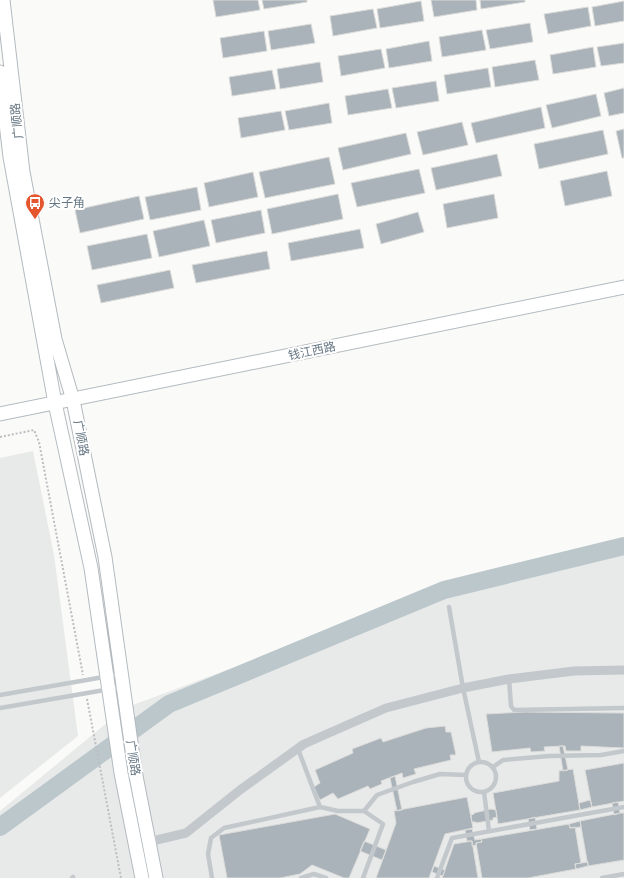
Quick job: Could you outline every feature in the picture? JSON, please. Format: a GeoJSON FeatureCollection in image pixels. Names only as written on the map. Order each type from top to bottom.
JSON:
{"type":"FeatureCollection","features":[{"type":"Feature","properties":{"kind":"main road","name":"广顺路"},"geometry":{"type":"LineString","coordinates":[[3,0],[23,172],[55,339],[73,400],[105,557],[122,687],[135,771],[156,878]]}},
{"type":"Feature","properties":{"kind":"main road","name":"广顺路"},"geometry":{"type":"LineString","coordinates":[[0,72],[10,157],[55,403],[91,568],[121,773],[142,878]]}},
{"type":"Feature","properties":{"kind":"main road","name":"钱江西路"},"geometry":{"type":"LineString","coordinates":[[0,414],[624,287]]}},
{"type":"Feature","properties":{"kind":"street"},"geometry":{"type":"LineString","coordinates":[[148,842],[186,833],[240,790],[304,744],[386,708],[463,688],[509,679],[574,671],[624,670]]}},
{"type":"Feature","properties":{"kind":"lane"},"geometry":{"type":"LineString","coordinates":[[449,607],[463,688],[479,762]]}},
{"type":"Feature","properties":{"kind":"lane"},"geometry":{"type":"LineString","coordinates":[[0,695],[121,674]]}},
{"type":"Feature","properties":{"kind":"lane"},"geometry":{"type":"LineString","coordinates":[[509,679],[511,706],[514,710],[624,708]]}},
{"type":"Feature","properties":{"kind":"lane"},"geometry":{"type":"LineString","coordinates":[[0,708],[122,687]]}},
{"type":"Feature","properties":{"kind":"lane"},"geometry":{"type":"LineString","coordinates":[[298,749],[320,807]]}},
{"type":"Feature","properties":{"kind":"lane"},"geometry":{"type":"LineString","coordinates":[[493,767],[503,760],[549,756],[601,755],[624,751]]}},
{"type":"Feature","properties":{"kind":"lane"},"geometry":{"type":"LineString","coordinates":[[479,762],[484,762],[493,767],[496,772],[496,782],[493,786],[484,792],[479,792],[471,788],[466,780],[466,775],[470,767],[479,762]]}},
{"type":"Feature","properties":{"kind":"lane"},"geometry":{"type":"LineString","coordinates":[[364,811],[376,795],[440,774],[466,775]]}},
{"type":"Feature","properties":{"kind":"lane"},"geometry":{"type":"LineString","coordinates":[[484,792],[489,831]]}},
{"type":"Feature","properties":{"kind":"lane"},"geometry":{"type":"LineString","coordinates":[[212,878],[208,854],[211,838],[224,828],[320,807],[338,811],[364,811],[383,824],[363,878]]}},
{"type":"Feature","properties":{"kind":"lane"},"geometry":{"type":"LineString","coordinates":[[437,878],[452,838],[624,807]]}},
{"type":"Feature","properties":{"kind":"lane"},"geometry":{"type":"LineString","coordinates":[[301,878],[314,874],[326,878]]}},
{"type":"Feature","properties":{"kind":"lane"},"geometry":{"type":"LineString","coordinates":[[602,878],[624,874]]}},
{"type":"Feature","properties":{"kind":"path"},"geometry":{"type":"LineString","coordinates":[[0,437],[34,430],[39,442],[84,680]]}},
{"type":"Feature","properties":{"kind":"path"},"geometry":{"type":"LineString","coordinates":[[86,693],[121,878]]}},
{"type":"Feature","properties":{"kind":"shaded area"},"geometry":{"type":"Polygon","coordinates":[[[33,451],[54,555],[78,736],[0,798],[0,458],[33,451]]]}},
{"type":"Feature","properties":{"kind":"shaded area"},"geometry":{"type":"Polygon","coordinates":[[[624,550],[624,878],[0,878],[0,811],[125,708],[435,592],[624,550]]]}},
{"type":"Feature","properties":{"kind":"building"},"geometry":{"type":"Polygon","coordinates":[[[213,0],[258,0],[260,10],[216,17],[213,0]]]}},
{"type":"Feature","properties":{"kind":"building"},"geometry":{"type":"Polygon","coordinates":[[[262,0],[307,0],[307,2],[264,9],[262,0]]]}},
{"type":"Feature","properties":{"kind":"building"},"geometry":{"type":"Polygon","coordinates":[[[431,0],[476,0],[477,10],[434,17],[431,0]]]}},
{"type":"Feature","properties":{"kind":"building"},"geometry":{"type":"Polygon","coordinates":[[[480,0],[525,0],[525,2],[481,9],[480,0]]]}},
{"type":"Feature","properties":{"kind":"building"},"geometry":{"type":"Polygon","coordinates":[[[421,1],[424,21],[380,28],[377,9],[421,1]]]}},
{"type":"Feature","properties":{"kind":"building"},"geometry":{"type":"Polygon","coordinates":[[[624,1],[624,21],[595,26],[592,7],[624,1]]]}},
{"type":"Feature","properties":{"kind":"building"},"geometry":{"type":"Polygon","coordinates":[[[588,7],[591,26],[548,34],[544,14],[588,7]]]}},
{"type":"Feature","properties":{"kind":"building"},"geometry":{"type":"Polygon","coordinates":[[[373,9],[377,28],[333,36],[330,16],[373,9]]]}},
{"type":"Feature","properties":{"kind":"building"},"geometry":{"type":"Polygon","coordinates":[[[530,23],[533,42],[490,49],[486,30],[530,23]]]}},
{"type":"Feature","properties":{"kind":"building"},"geometry":{"type":"Polygon","coordinates":[[[311,24],[315,43],[271,50],[268,31],[311,24]]]}},
{"type":"Feature","properties":{"kind":"building"},"geometry":{"type":"Polygon","coordinates":[[[482,30],[486,50],[442,57],[439,37],[482,30]]]}},
{"type":"Feature","properties":{"kind":"building"},"geometry":{"type":"Polygon","coordinates":[[[264,31],[267,51],[223,58],[220,38],[264,31]]]}},
{"type":"Feature","properties":{"kind":"building"},"geometry":{"type":"Polygon","coordinates":[[[429,41],[432,61],[389,68],[386,49],[429,41]]]}},
{"type":"Feature","properties":{"kind":"building"},"geometry":{"type":"Polygon","coordinates":[[[624,43],[624,63],[601,66],[597,47],[624,43]]]}},
{"type":"Feature","properties":{"kind":"building"},"geometry":{"type":"Polygon","coordinates":[[[593,47],[596,67],[553,74],[550,55],[593,47]]]}},
{"type":"Feature","properties":{"kind":"building"},"geometry":{"type":"Polygon","coordinates":[[[381,49],[385,68],[341,76],[338,56],[381,49]]]}},
{"type":"Feature","properties":{"kind":"building"},"geometry":{"type":"Polygon","coordinates":[[[535,60],[539,80],[495,87],[492,67],[535,60]]]}},
{"type":"Feature","properties":{"kind":"building"},"geometry":{"type":"Polygon","coordinates":[[[320,62],[323,82],[280,89],[277,69],[320,62]]]}},
{"type":"Feature","properties":{"kind":"building"},"geometry":{"type":"Polygon","coordinates":[[[488,68],[491,87],[447,94],[444,75],[488,68]]]}},
{"type":"Feature","properties":{"kind":"building"},"geometry":{"type":"Polygon","coordinates":[[[272,70],[276,89],[232,96],[229,77],[272,70]]]}},
{"type":"Feature","properties":{"kind":"building"},"geometry":{"type":"Polygon","coordinates":[[[436,81],[439,101],[396,108],[392,88],[436,81]]]}},
{"type":"Feature","properties":{"kind":"building"},"geometry":{"type":"Polygon","coordinates":[[[624,88],[624,113],[609,116],[604,93],[624,88]]]}},
{"type":"Feature","properties":{"kind":"building"},"geometry":{"type":"Polygon","coordinates":[[[388,89],[392,108],[348,115],[345,96],[388,89]]]}},
{"type":"Feature","properties":{"kind":"building"},"geometry":{"type":"Polygon","coordinates":[[[596,94],[601,116],[552,128],[546,105],[596,94]]]}},
{"type":"Feature","properties":{"kind":"building"},"geometry":{"type":"Polygon","coordinates":[[[329,103],[332,123],[289,130],[285,111],[329,103]]]}},
{"type":"Feature","properties":{"kind":"building"},"geometry":{"type":"Polygon","coordinates":[[[541,107],[545,128],[476,143],[471,123],[541,107]]]}},
{"type":"Feature","properties":{"kind":"building"},"geometry":{"type":"Polygon","coordinates":[[[281,111],[285,130],[241,138],[238,118],[281,111]]]}},
{"type":"Feature","properties":{"kind":"building"},"geometry":{"type":"Polygon","coordinates":[[[462,122],[468,145],[423,155],[417,132],[462,122]]]}},
{"type":"Feature","properties":{"kind":"building"},"geometry":{"type":"Polygon","coordinates":[[[624,129],[624,158],[622,158],[616,131],[624,129]]]}},
{"type":"Feature","properties":{"kind":"building"},"geometry":{"type":"Polygon","coordinates":[[[603,130],[608,154],[539,169],[534,144],[603,130]]]}},
{"type":"Feature","properties":{"kind":"building"},"geometry":{"type":"Polygon","coordinates":[[[406,133],[411,154],[343,170],[338,148],[406,133]]]}},
{"type":"Feature","properties":{"kind":"building"},"geometry":{"type":"Polygon","coordinates":[[[497,154],[502,176],[436,190],[431,168],[497,154]]]}},
{"type":"Feature","properties":{"kind":"building"},"geometry":{"type":"Polygon","coordinates":[[[329,157],[335,184],[265,198],[259,172],[329,157]]]}},
{"type":"Feature","properties":{"kind":"building"},"geometry":{"type":"Polygon","coordinates":[[[419,169],[425,193],[357,207],[351,183],[419,169]]]}},
{"type":"Feature","properties":{"kind":"building"},"geometry":{"type":"Polygon","coordinates":[[[607,171],[612,196],[565,206],[560,181],[607,171]]]}},
{"type":"Feature","properties":{"kind":"building"},"geometry":{"type":"Polygon","coordinates":[[[253,172],[258,197],[209,207],[204,183],[253,172]]]}},
{"type":"Feature","properties":{"kind":"building"},"geometry":{"type":"Polygon","coordinates":[[[197,187],[201,210],[150,220],[145,197],[197,187]]]}},
{"type":"Feature","properties":{"kind":"building"},"geometry":{"type":"Polygon","coordinates":[[[338,194],[343,219],[272,234],[267,209],[338,194]]]}},
{"type":"Feature","properties":{"kind":"building"},"geometry":{"type":"Polygon","coordinates":[[[494,194],[498,218],[447,228],[443,204],[494,194]]]}},
{"type":"Feature","properties":{"kind":"building"},"geometry":{"type":"Polygon","coordinates":[[[139,196],[144,219],[80,233],[75,210],[139,196]]]}},
{"type":"Feature","properties":{"kind":"building"},"geometry":{"type":"Polygon","coordinates":[[[261,210],[265,233],[216,243],[211,220],[261,210]]]}},
{"type":"Feature","properties":{"kind":"building"},"geometry":{"type":"Polygon","coordinates":[[[418,212],[424,232],[381,244],[376,224],[418,212]]]}},
{"type":"Feature","properties":{"kind":"building"},"geometry":{"type":"Polygon","coordinates":[[[204,220],[210,246],[159,257],[153,231],[204,220]]]}},
{"type":"Feature","properties":{"kind":"building"},"geometry":{"type":"Polygon","coordinates":[[[360,229],[364,248],[291,261],[288,243],[360,229]]]}},
{"type":"Feature","properties":{"kind":"building"},"geometry":{"type":"Polygon","coordinates":[[[147,234],[152,258],[92,270],[87,246],[147,234]]]}},
{"type":"Feature","properties":{"kind":"building"},"geometry":{"type":"Polygon","coordinates":[[[267,251],[270,269],[196,283],[192,265],[267,251]]]}},
{"type":"Feature","properties":{"kind":"building"},"geometry":{"type":"Polygon","coordinates":[[[170,270],[174,288],[101,303],[97,285],[170,270]]]}},
{"type":"Feature","properties":{"kind":"building"},"geometry":{"type":"Polygon","coordinates":[[[524,712],[624,713],[624,748],[581,746],[581,751],[566,751],[565,746],[563,746],[544,747],[545,751],[531,752],[530,748],[492,752],[486,714],[524,712]]]}},
{"type":"Feature","properties":{"kind":"building"},"geometry":{"type":"Polygon","coordinates":[[[445,726],[446,732],[451,732],[456,755],[450,755],[451,760],[414,769],[416,774],[403,778],[402,773],[381,781],[382,784],[370,789],[368,786],[338,799],[333,793],[320,800],[314,787],[320,783],[315,770],[353,753],[352,749],[381,738],[383,742],[426,728],[445,726]]]}},
{"type":"Feature","properties":{"kind":"building"},"geometry":{"type":"Polygon","coordinates":[[[559,746],[563,746],[568,770],[563,771],[559,746]]]}},
{"type":"Feature","properties":{"kind":"building"},"geometry":{"type":"Polygon","coordinates":[[[624,763],[624,801],[592,807],[585,770],[624,763]]]}},
{"type":"Feature","properties":{"kind":"building"},"geometry":{"type":"Polygon","coordinates":[[[573,769],[580,810],[498,824],[493,793],[559,781],[559,771],[573,769]]]}},
{"type":"Feature","properties":{"kind":"building"},"geometry":{"type":"Polygon","coordinates":[[[395,776],[402,810],[397,811],[390,778],[395,776]]]}},
{"type":"Feature","properties":{"kind":"building"},"geometry":{"type":"Polygon","coordinates":[[[467,797],[473,828],[445,834],[429,878],[376,878],[396,823],[394,811],[467,797]]]}},
{"type":"Feature","properties":{"kind":"building"},"geometry":{"type":"Polygon","coordinates":[[[590,800],[592,807],[580,810],[579,803],[590,800]]]}},
{"type":"Feature","properties":{"kind":"building"},"geometry":{"type":"Polygon","coordinates":[[[618,802],[620,813],[614,815],[612,803],[618,802]]]}},
{"type":"Feature","properties":{"kind":"building"},"geometry":{"type":"Polygon","coordinates":[[[491,809],[496,810],[497,817],[493,818],[493,820],[476,823],[472,822],[471,815],[491,809]]]}},
{"type":"Feature","properties":{"kind":"building"},"geometry":{"type":"Polygon","coordinates":[[[624,813],[624,860],[588,866],[580,821],[624,813]]]}},
{"type":"Feature","properties":{"kind":"building"},"geometry":{"type":"Polygon","coordinates":[[[335,814],[370,829],[349,878],[344,878],[312,865],[300,874],[280,878],[227,878],[219,835],[335,814]]]}},
{"type":"Feature","properties":{"kind":"building"},"geometry":{"type":"Polygon","coordinates":[[[535,817],[537,829],[530,830],[528,819],[535,817]]]}},
{"type":"Feature","properties":{"kind":"building"},"geometry":{"type":"Polygon","coordinates":[[[580,821],[581,827],[570,828],[569,824],[580,821]]]}},
{"type":"Feature","properties":{"kind":"building"},"geometry":{"type":"Polygon","coordinates":[[[569,824],[570,828],[575,827],[581,863],[575,864],[576,869],[528,878],[482,878],[476,843],[482,842],[481,839],[569,824]]]}},
{"type":"Feature","properties":{"kind":"building"},"geometry":{"type":"Polygon","coordinates":[[[472,829],[475,840],[481,839],[482,842],[476,843],[476,845],[472,846],[472,841],[467,841],[465,830],[472,829]]]}},
{"type":"Feature","properties":{"kind":"building"},"geometry":{"type":"Polygon","coordinates":[[[364,841],[386,850],[382,860],[360,851],[364,841]]]}},
{"type":"Feature","properties":{"kind":"building"},"geometry":{"type":"Polygon","coordinates":[[[472,841],[478,878],[442,878],[454,844],[472,841]]]}},
{"type":"Feature","properties":{"kind":"building"},"geometry":{"type":"Polygon","coordinates":[[[588,862],[588,866],[576,869],[575,864],[588,862]]]}},
{"type":"Feature","properties":{"kind":"building"},"geometry":{"type":"Polygon","coordinates":[[[434,866],[445,870],[443,876],[432,872],[434,866]]]}},
{"type":"Feature","properties":{"kind":"waterway"},"geometry":{"type":"LineString","coordinates":[[0,827],[169,704],[444,590],[624,546]]}},
{"type":"Feature","properties":{"kind":"place","name":"尖子角"},"geometry":{"type":"Point","coordinates":[35,220]}}]}
